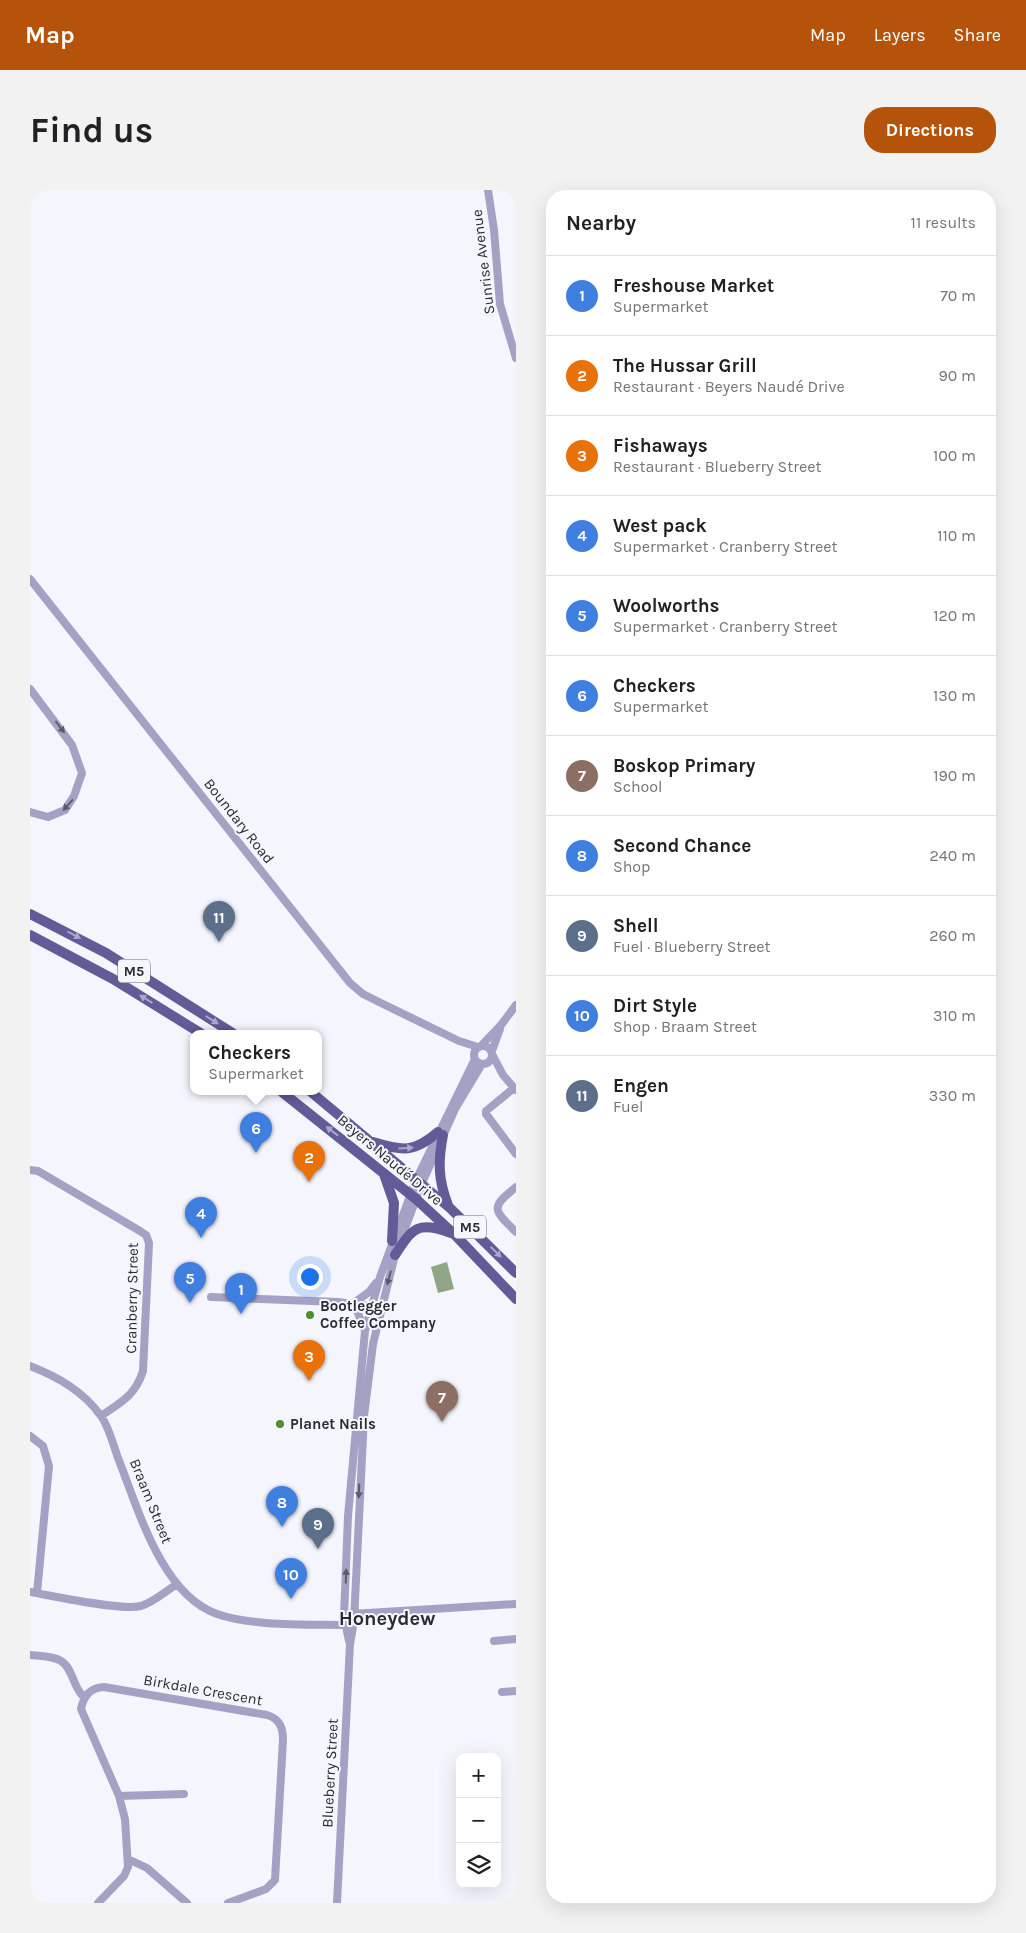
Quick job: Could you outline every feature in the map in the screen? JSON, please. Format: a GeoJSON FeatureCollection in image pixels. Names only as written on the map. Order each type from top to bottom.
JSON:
{"type":"FeatureCollection","features":[{"type":"Feature","properties":{"kind":"main road","name":"M5"},"geometry":{"type":"LineString","coordinates":[[30,914],[106,953],[228,1030]]}},
{"type":"Feature","properties":{"kind":"main road","name":"M5"},"geometry":{"type":"LineString","coordinates":[[30,935],[113,979],[196,1030]]}},
{"type":"Feature","properties":{"kind":"main road","name":"Beyers Naudé Drive"},"geometry":{"type":"LineString","coordinates":[[286,1095],[413,1197],[456,1236],[516,1299]]}},
{"type":"Feature","properties":{"kind":"main road","name":"Beyers Naudé Drive"},"geometry":{"type":"LineString","coordinates":[[315,1095],[450,1208],[516,1273]]}},
{"type":"Feature","properties":{"kind":"main road"},"geometry":{"type":"LineString","coordinates":[[370,1141],[396,1149],[410,1149],[419,1146],[440,1133]]}},
{"type":"Feature","properties":{"kind":"main road"},"geometry":{"type":"LineString","coordinates":[[440,1133],[439,1178],[450,1208]]}},
{"type":"Feature","properties":{"kind":"main road"},"geometry":{"type":"LineString","coordinates":[[384,1172],[394,1203],[392,1241]]}},
{"type":"Feature","properties":{"kind":"main road"},"geometry":{"type":"LineString","coordinates":[[396,1255],[409,1233],[424,1226],[435,1227],[456,1236]]}},
{"type":"Feature","properties":{"kind":"street","name":"Sunrise Avenue"},"geometry":{"type":"LineString","coordinates":[[488,190],[494,230],[500,304],[516,358]]}},
{"type":"Feature","properties":{"kind":"street","name":"Boundary Road"},"geometry":{"type":"LineString","coordinates":[[30,579],[350,983],[370,997],[459,1041],[479,1046]]}},
{"type":"Feature","properties":{"kind":"street"},"geometry":{"type":"LineString","coordinates":[[30,689],[72,745],[82,773],[82,780],[65,810],[48,817],[30,812]]}},
{"type":"Feature","properties":{"kind":"street"},"geometry":{"type":"LineString","coordinates":[[413,1197],[474,1058],[474,1052],[501,1025],[516,1005]]}},
{"type":"Feature","properties":{"kind":"street"},"geometry":{"type":"LineString","coordinates":[[440,1133],[468,1086],[492,1053],[501,1025]]}},
{"type":"Feature","properties":{"kind":"street","name":"Boundary Road"},"geometry":{"type":"LineString","coordinates":[[459,1041],[474,1058]]}},
{"type":"Feature","properties":{"kind":"street"},"geometry":{"type":"LineString","coordinates":[[479,1046],[487,1046],[503,1075],[515,1089],[486,1110],[486,1114],[516,1154]]}},
{"type":"Feature","properties":{"kind":"street"},"geometry":{"type":"LineString","coordinates":[[474,1058],[503,1075]]}},
{"type":"Feature","properties":{"kind":"street","name":"Cranberry Street"},"geometry":{"type":"LineString","coordinates":[[30,1170],[38,1171],[140,1230],[146,1235],[150,1243],[143,1371],[138,1386],[132,1393],[101,1416]]}},
{"type":"Feature","properties":{"kind":"street"},"geometry":{"type":"LineString","coordinates":[[516,1187],[500,1200],[497,1208],[516,1232]]}},
{"type":"Feature","properties":{"kind":"street","name":"Blueberry Street"},"geometry":{"type":"LineString","coordinates":[[350,1644],[344,1625],[348,1516],[365,1331],[392,1241],[413,1197]]}},
{"type":"Feature","properties":{"kind":"street","name":"Blueberry Street"},"geometry":{"type":"LineString","coordinates":[[337,1903],[350,1644],[355,1614],[364,1416],[370,1360],[382,1308],[413,1197]]}},
{"type":"Feature","properties":{"kind":"street"},"geometry":{"type":"LineString","coordinates":[[354,1303],[369,1292],[380,1277]]}},
{"type":"Feature","properties":{"kind":"street"},"geometry":{"type":"LineString","coordinates":[[211,1296],[354,1303],[382,1308]]}},
{"type":"Feature","properties":{"kind":"street"},"geometry":{"type":"LineString","coordinates":[[354,1303],[365,1331]]}},
{"type":"Feature","properties":{"kind":"street","name":"Braam Street"},"geometry":{"type":"LineString","coordinates":[[30,1366],[71,1386],[101,1416],[147,1532],[177,1584],[203,1608],[238,1619],[354,1625]]}},
{"type":"Feature","properties":{"kind":"street"},"geometry":{"type":"LineString","coordinates":[[30,1436],[43,1446],[49,1466],[34,1592],[117,1606],[138,1606],[146,1604],[177,1584]]}},
{"type":"Feature","properties":{"kind":"street"},"geometry":{"type":"LineString","coordinates":[[344,1614],[516,1604]]}},
{"type":"Feature","properties":{"kind":"street"},"geometry":{"type":"LineString","coordinates":[[494,1641],[516,1639]]}},
{"type":"Feature","properties":{"kind":"street"},"geometry":{"type":"LineString","coordinates":[[30,1655],[60,1660],[64,1664],[77,1691],[84,1697],[81,1709],[83,1716],[119,1796],[125,1819],[128,1867],[124,1876],[98,1903]]}},
{"type":"Feature","properties":{"kind":"street","name":"Birkdale Crescent"},"geometry":{"type":"LineString","coordinates":[[84,1697],[96,1688],[109,1688],[267,1715],[275,1718],[280,1724],[283,1740],[275,1880],[266,1889],[228,1903]]}},
{"type":"Feature","properties":{"kind":"street"},"geometry":{"type":"LineString","coordinates":[[502,1692],[516,1691]]}},
{"type":"Feature","properties":{"kind":"street"},"geometry":{"type":"LineString","coordinates":[[119,1796],[184,1794]]}},
{"type":"Feature","properties":{"kind":"street"},"geometry":{"type":"LineString","coordinates":[[128,1860],[146,1868],[187,1903]]}},
{"type":"Feature","properties":{"kind":"shaded area"},"geometry":{"type":"Polygon","coordinates":[[[447,1262],[454,1289],[438,1293],[431,1267],[447,1262]]]}},
{"type":"Feature","properties":{"kind":"place","name":"Engen"},"geometry":{"type":"Point","coordinates":[219,942]}},
{"type":"Feature","properties":{"kind":"place","name":"Checkers"},"geometry":{"type":"Point","coordinates":[256,1153]}},
{"type":"Feature","properties":{"kind":"place","name":"The Hussar Grill"},"geometry":{"type":"Point","coordinates":[309,1182]}},
{"type":"Feature","properties":{"kind":"place","name":"West pack"},"geometry":{"type":"Point","coordinates":[201,1238]}},
{"type":"Feature","properties":{"kind":"place","name":"Woolworths"},"geometry":{"type":"Point","coordinates":[190,1303]}},
{"type":"Feature","properties":{"kind":"place","name":"Freshouse Market"},"geometry":{"type":"Point","coordinates":[241,1314]}},
{"type":"Feature","properties":{"kind":"place","name":"Bootlegger Coffee Company"},"geometry":{"type":"Point","coordinates":[310,1315]}},
{"type":"Feature","properties":{"kind":"place","name":"Fishaways"},"geometry":{"type":"Point","coordinates":[309,1381]}},
{"type":"Feature","properties":{"kind":"place","name":"Boskop Primary"},"geometry":{"type":"Point","coordinates":[442,1422]}},
{"type":"Feature","properties":{"kind":"place","name":"Planet Nails"},"geometry":{"type":"Point","coordinates":[280,1424]}},
{"type":"Feature","properties":{"kind":"place","name":"Second Chance"},"geometry":{"type":"Point","coordinates":[282,1527]}},
{"type":"Feature","properties":{"kind":"place","name":"Shell"},"geometry":{"type":"Point","coordinates":[318,1549]}},
{"type":"Feature","properties":{"kind":"place","name":"Dirt Style"},"geometry":{"type":"Point","coordinates":[291,1599]}},
{"type":"Feature","properties":{"kind":"district","name":"Honeydew"},"geometry":{"type":"Point","coordinates":[387,1618]}}]}
